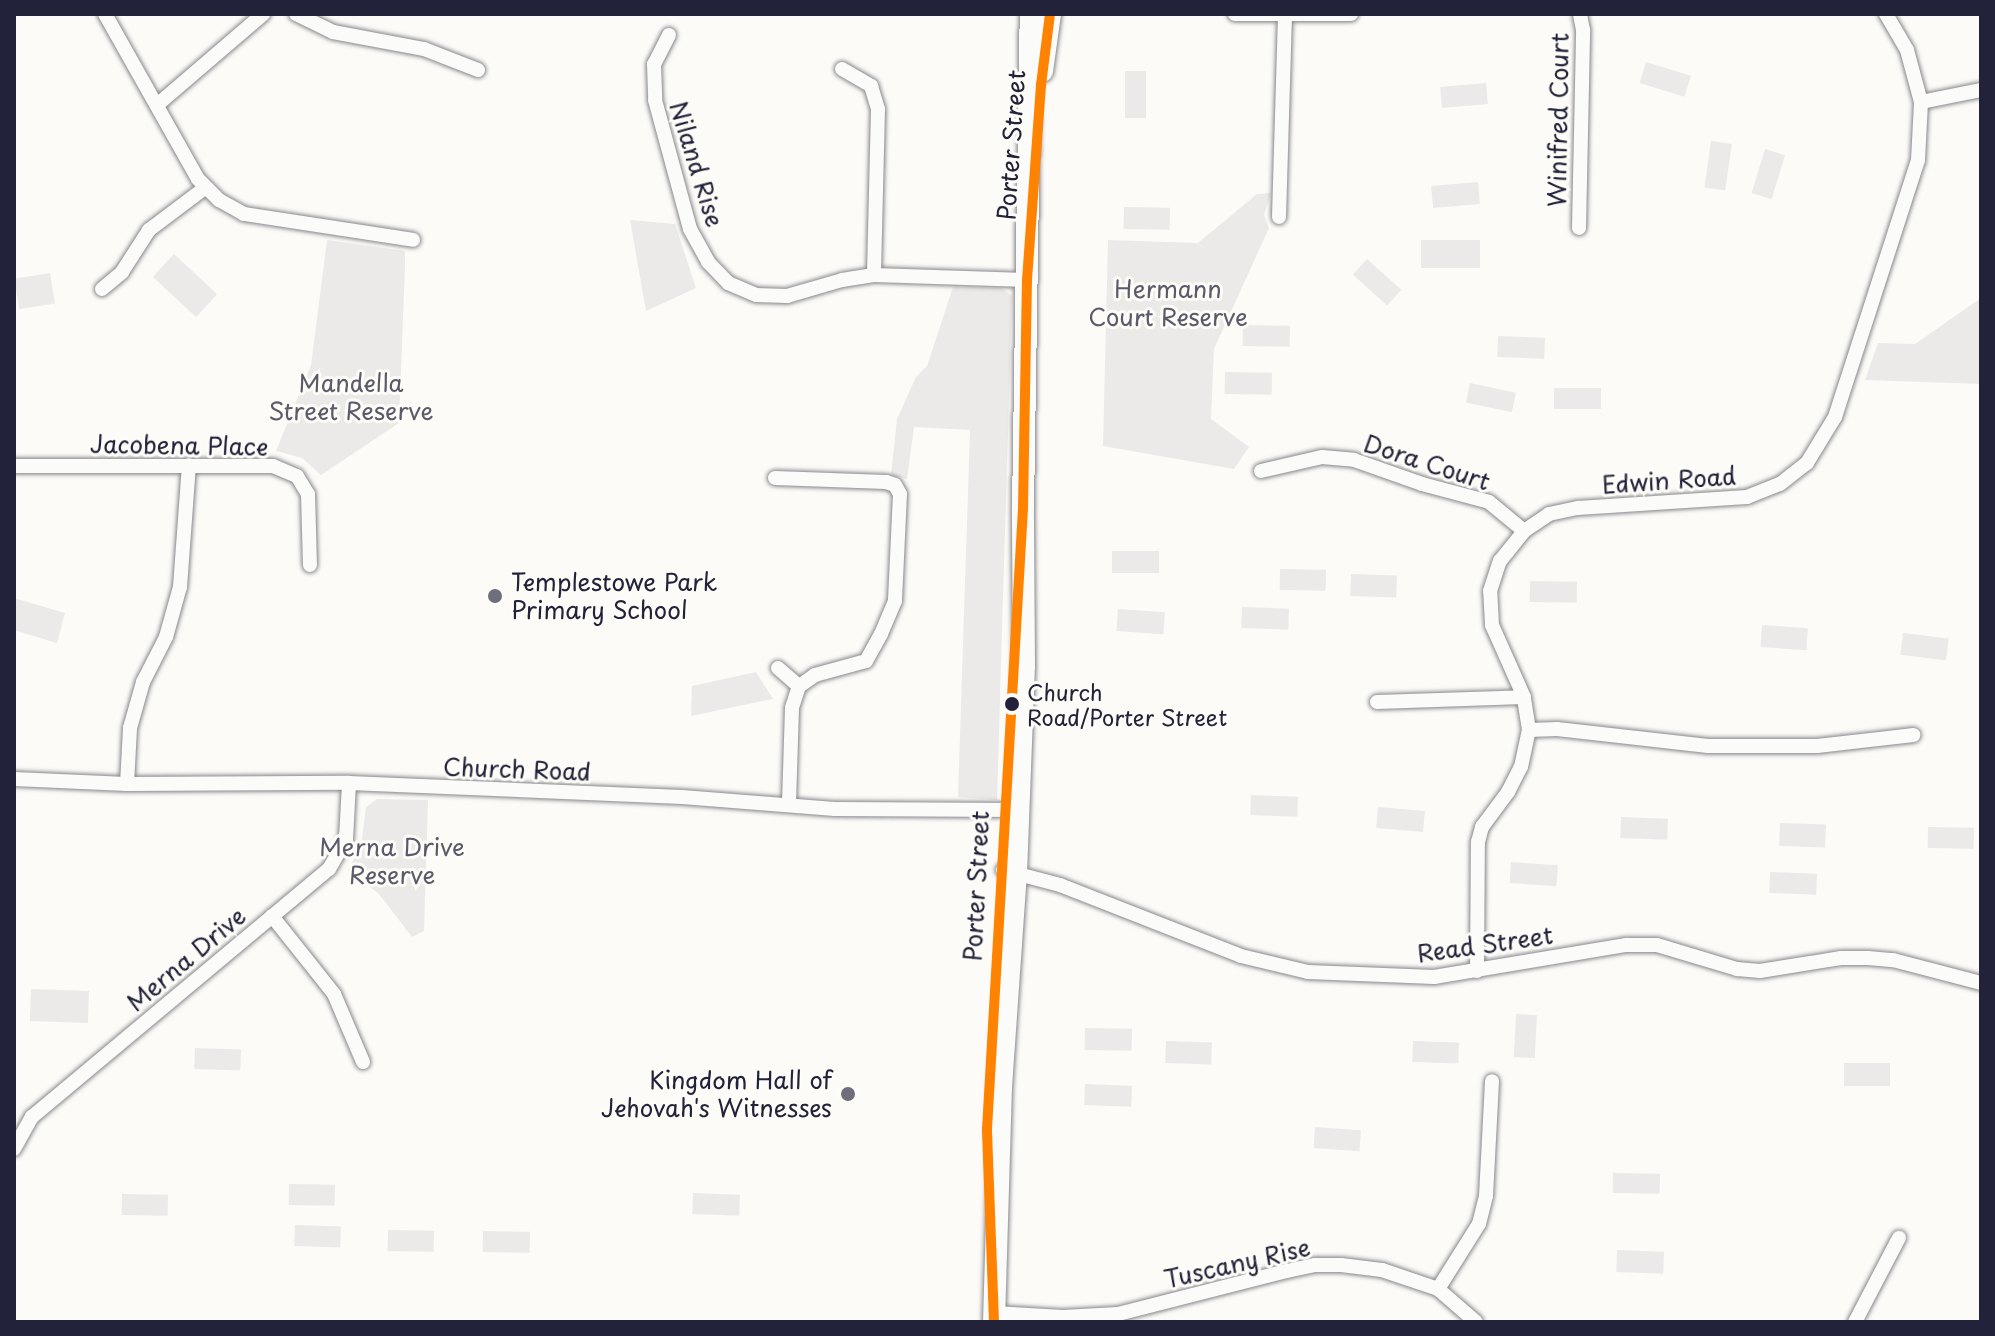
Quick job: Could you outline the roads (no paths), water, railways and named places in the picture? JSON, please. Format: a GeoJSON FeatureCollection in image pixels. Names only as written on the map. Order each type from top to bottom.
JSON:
{"type":"FeatureCollection","features":[{"type":"Feature","properties":{"kind":"main road","name":"Porter Street"},"geometry":{"type":"LineString","coordinates":[[994,1318],[995,1266],[987,1129],[1012,810],[1023,508],[1031,14]]}},
{"type":"Feature","properties":{"kind":"main road","name":"Porter Street"},"geometry":{"type":"LineString","coordinates":[[1027,280],[1043,61],[1050,14]]}},
{"type":"Feature","properties":{"kind":"street"},"geometry":{"type":"LineString","coordinates":[[105,14],[206,187],[219,200],[244,214],[413,240]]}},
{"type":"Feature","properties":{"kind":"street"},"geometry":{"type":"LineString","coordinates":[[157,105],[263,14]]}},
{"type":"Feature","properties":{"kind":"street"},"geometry":{"type":"LineString","coordinates":[[296,14],[333,32],[424,49],[478,70]]}},
{"type":"Feature","properties":{"kind":"street"},"geometry":{"type":"LineString","coordinates":[[1235,14],[1351,14]]}},
{"type":"Feature","properties":{"kind":"street","name":"Winifred Court"},"geometry":{"type":"LineString","coordinates":[[1579,228],[1583,30],[1580,14]]}},
{"type":"Feature","properties":{"kind":"street","name":"Edwin Road"},"geometry":{"type":"LineString","coordinates":[[1477,971],[1478,842],[1482,827],[1508,792],[1521,767],[1529,730],[1524,697],[1515,669],[1501,649],[1490,607],[1490,591],[1500,561],[1524,531],[1549,514],[1578,508],[1747,497],[1780,484],[1807,463],[1835,417],[1918,160],[1921,102],[1907,50],[1886,14]]}},
{"type":"Feature","properties":{"kind":"street"},"geometry":{"type":"LineString","coordinates":[[1279,217],[1285,15]]}},
{"type":"Feature","properties":{"kind":"street","name":"Niland Rise"},"geometry":{"type":"LineString","coordinates":[[669,35],[654,64],[655,100],[690,229],[708,262],[728,283],[756,295],[787,296],[842,280],[874,275],[1027,280]]}},
{"type":"Feature","properties":{"kind":"street"},"geometry":{"type":"LineString","coordinates":[[842,69],[871,86],[878,109],[874,275]]}},
{"type":"Feature","properties":{"kind":"street"},"geometry":{"type":"LineString","coordinates":[[1921,102],[1981,90]]}},
{"type":"Feature","properties":{"kind":"street"},"geometry":{"type":"LineString","coordinates":[[102,289],[122,272],[149,230],[206,187]]}},
{"type":"Feature","properties":{"kind":"street","name":"Dora Court"},"geometry":{"type":"LineString","coordinates":[[1261,471],[1322,457],[1354,460],[1422,484],[1489,502],[1524,531]]}},
{"type":"Feature","properties":{"kind":"street"},"geometry":{"type":"LineString","coordinates":[[127,784],[130,728],[143,682],[166,637],[180,587],[189,465]]}},
{"type":"Feature","properties":{"kind":"street","name":"Jacobena Place"},"geometry":{"type":"LineString","coordinates":[[14,466],[273,466],[297,476],[308,494],[310,565]]}},
{"type":"Feature","properties":{"kind":"street"},"geometry":{"type":"LineString","coordinates":[[775,478],[886,482],[895,485],[900,494],[895,601],[866,661],[815,675],[799,686],[792,708],[789,805]]}},
{"type":"Feature","properties":{"kind":"street"},"geometry":{"type":"LineString","coordinates":[[778,668],[799,686]]}},
{"type":"Feature","properties":{"kind":"street"},"geometry":{"type":"LineString","coordinates":[[1377,702],[1457,702],[1524,697]]}},
{"type":"Feature","properties":{"kind":"street"},"geometry":{"type":"LineString","coordinates":[[1529,730],[1557,729],[1708,746],[1817,746],[1913,735]]}},
{"type":"Feature","properties":{"kind":"street","name":"Church Road"},"geometry":{"type":"LineString","coordinates":[[14,779],[127,784],[349,783],[835,809],[1012,810]]}},
{"type":"Feature","properties":{"kind":"street","name":"Merna Drive"},"geometry":{"type":"LineString","coordinates":[[14,1149],[32,1117],[329,869],[346,839],[349,783]]}},
{"type":"Feature","properties":{"kind":"street","name":"Read Street"},"geometry":{"type":"LineString","coordinates":[[1009,872],[1060,885],[1272,966],[1308,972],[1434,977],[1626,945],[1657,945],[1737,969],[1760,971],[1841,958],[1868,958],[1893,960],[1981,983]]}},
{"type":"Feature","properties":{"kind":"street"},"geometry":{"type":"LineString","coordinates":[[272,916],[334,994],[363,1062]]}},
{"type":"Feature","properties":{"kind":"street"},"geometry":{"type":"LineString","coordinates":[[1438,1289],[1479,1224],[1486,1196],[1492,1081]]}},
{"type":"Feature","properties":{"kind":"street"},"geometry":{"type":"LineString","coordinates":[[1855,1322],[1899,1238]]}},
{"type":"Feature","properties":{"kind":"street","name":"Tuscany Rise"},"geometry":{"type":"LineString","coordinates":[[994,1318],[1118,1314],[1315,1265],[1382,1270],[1438,1289],[1476,1322]]}},
{"type":"Feature","properties":{"kind":"place","name":"Templestowe Park Primary School"},"geometry":{"type":"Point","coordinates":[495,596]}},
{"type":"Feature","properties":{"kind":"place","name":"Church Road/Porter Street"},"geometry":{"type":"Point","coordinates":[1012,704]}},
{"type":"Feature","properties":{"kind":"place","name":"Kingdom Hall of Jehovah's Witnesses"},"geometry":{"type":"Point","coordinates":[848,1094]}},
{"type":"Feature","properties":{"kind":"park label","name":"Hermann Court Reserve"},"geometry":{"type":"Point","coordinates":[1168,303]}},
{"type":"Feature","properties":{"kind":"park label","name":"Mandella Street Reserve"},"geometry":{"type":"Point","coordinates":[351,397]}},
{"type":"Feature","properties":{"kind":"park label","name":"Merna Drive Reserve"},"geometry":{"type":"Point","coordinates":[392,861]}}]}
